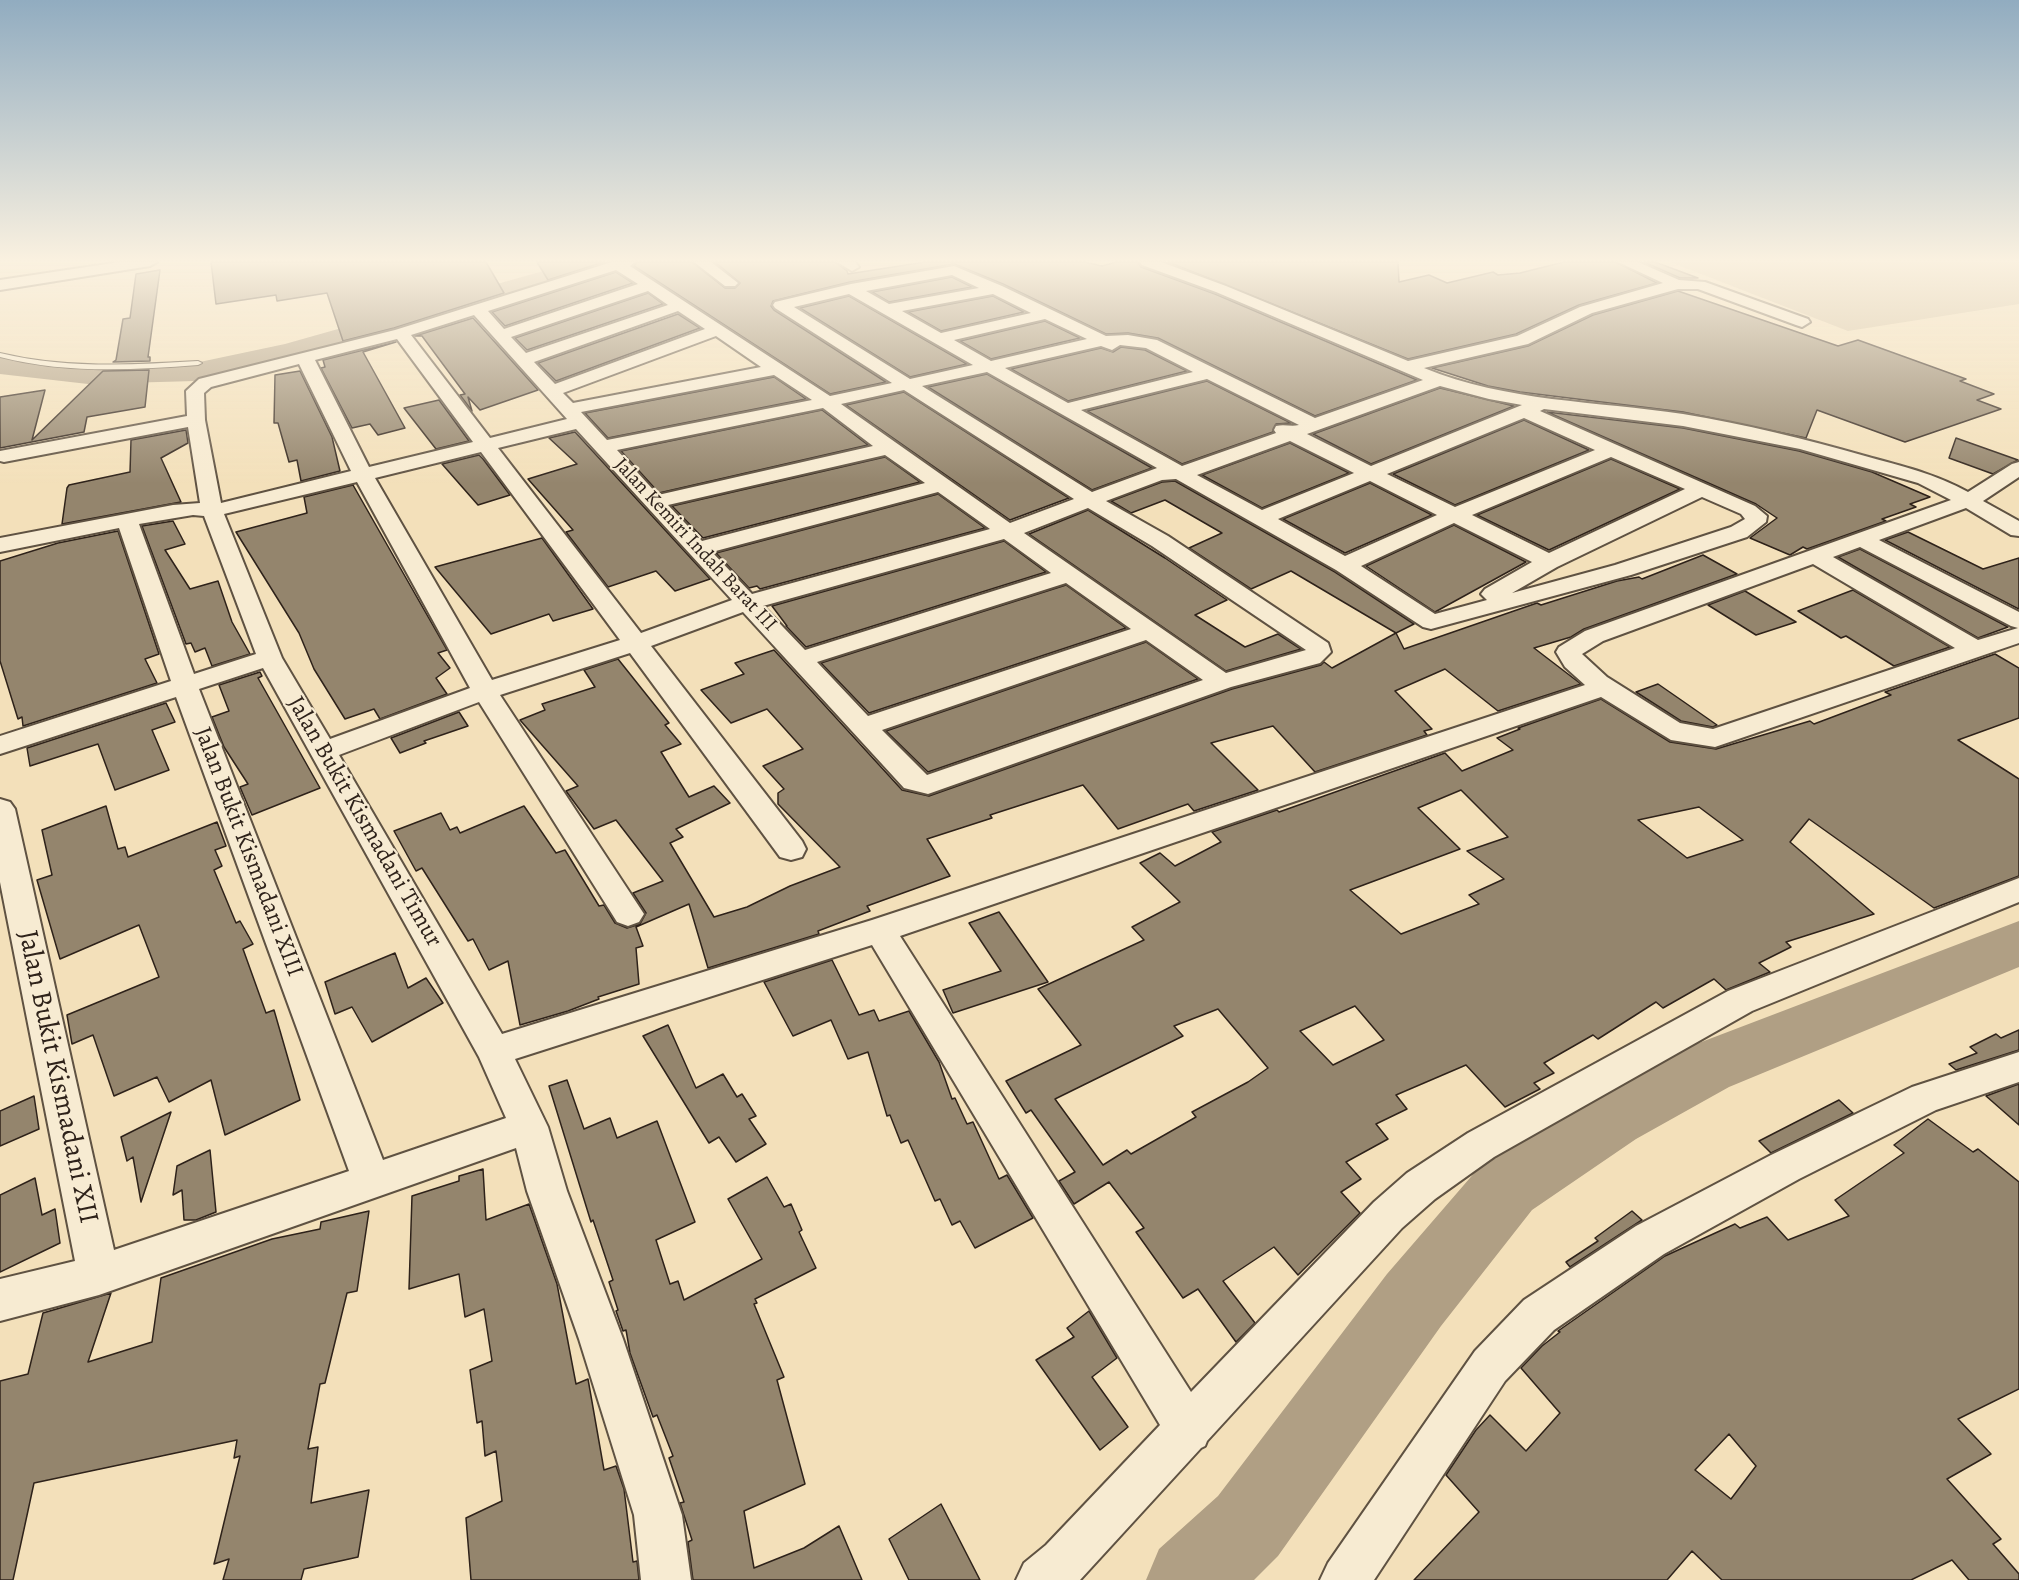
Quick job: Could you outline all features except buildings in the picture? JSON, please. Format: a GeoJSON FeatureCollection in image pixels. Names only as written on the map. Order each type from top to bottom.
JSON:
{"type":"FeatureCollection","features":[{"type":"Feature","properties":{"kind":"street"},"geometry":{"type":"LineString","coordinates":[[391,336],[305,358],[363,475],[485,691],[628,914]]}},
{"type":"Feature","properties":{"kind":"street"},"geometry":{"type":"LineString","coordinates":[[403,336],[790,849]]}},
{"type":"Feature","properties":{"kind":"street","name":"Jalan Kemiri Indah Barat III"},"geometry":{"type":"LineString","coordinates":[[502,336],[746,603],[802,659],[914,780],[928,785],[945,781],[1222,682]]}},
{"type":"Feature","properties":{"kind":"street"},"geometry":{"type":"LineString","coordinates":[[523,360],[593,336]]}},
{"type":"Feature","properties":{"kind":"street"},"geometry":{"type":"LineString","coordinates":[[552,391],[702,336]]}},
{"type":"Feature","properties":{"kind":"street"},"geometry":{"type":"LineString","coordinates":[[723,336],[831,405],[888,448],[1071,574],[1222,682],[1311,658],[1319,652],[1318,648],[1160,541],[1090,501],[829,336]]}},
{"type":"Feature","properties":{"kind":"street"},"geometry":{"type":"LineString","coordinates":[[935,336],[1094,423],[1170,470],[1344,564],[1431,622],[1623,570],[1740,532],[1755,522],[1756,516],[1748,510],[1611,450],[1534,407]]}},
{"type":"Feature","properties":{"kind":"street"},"geometry":{"type":"LineString","coordinates":[[939,338],[949,336]]}},
{"type":"Feature","properties":{"kind":"street"},"geometry":{"type":"LineString","coordinates":[[1093,336],[1108,343]]}},
{"type":"Feature","properties":{"kind":"street"},"geometry":{"type":"LineString","coordinates":[[1332,336],[1422,374],[1534,407],[1683,420],[1803,444],[1925,479],[1970,500],[2019,530]]}},
{"type":"Feature","properties":{"kind":"street"},"geometry":{"type":"LineString","coordinates":[[324,751],[485,691],[636,642],[746,603],[1009,531],[1296,425],[1422,374],[1531,336]]}},
{"type":"Feature","properties":{"kind":"street"},"geometry":{"type":"LineString","coordinates":[[607,450],[911,388],[1108,343],[1130,344],[1143,347],[1209,377],[1296,425],[1370,473],[1549,562]]}},
{"type":"Feature","properties":{"kind":"street","name":"Jalan Bukit Kismadani Timur"},"geometry":{"type":"LineString","coordinates":[[305,358],[198,387],[195,391],[196,420],[212,511],[270,658],[494,1051],[529,1127],[547,1191],[601,1339],[658,1515],[666,1580]]}},
{"type":"Feature","properties":{"kind":"street"},"geometry":{"type":"LineString","coordinates":[[0,545],[193,509],[212,511],[485,445],[574,416],[776,369]]}},
{"type":"Feature","properties":{"kind":"street"},"geometry":{"type":"LineString","coordinates":[[1065,409],[1209,377]]}},
{"type":"Feature","properties":{"kind":"street"},"geometry":{"type":"LineString","coordinates":[[1094,423],[1122,414],[1209,377]]}},
{"type":"Feature","properties":{"kind":"street"},"geometry":{"type":"LineString","coordinates":[[1262,518],[1534,407]]}},
{"type":"Feature","properties":{"kind":"street"},"geometry":{"type":"LineString","coordinates":[[1,460],[196,420]]}},
{"type":"Feature","properties":{"kind":"street"},"geometry":{"type":"LineString","coordinates":[[655,502],[888,448]]}},
{"type":"Feature","properties":{"kind":"street"},"geometry":{"type":"LineString","coordinates":[[1344,564],[1454,515],[1611,450]]}},
{"type":"Feature","properties":{"kind":"street"},"geometry":{"type":"LineString","coordinates":[[2019,468],[1970,500],[1594,636],[1568,652],[1578,668],[1681,734],[1715,738],[2019,635]]}},
{"type":"Feature","properties":{"kind":"street"},"geometry":{"type":"LineString","coordinates":[[698,549],[942,485]]}},
{"type":"Feature","properties":{"kind":"street"},"geometry":{"type":"LineString","coordinates":[[1457,615],[1549,562],[1700,490]]}},
{"type":"Feature","properties":{"kind":"street","name":"Jalan Bukit Kismadani XIII"},"geometry":{"type":"LineString","coordinates":[[127,520],[185,686],[372,1181]]}},
{"type":"Feature","properties":{"kind":"street"},"geometry":{"type":"LineString","coordinates":[[1862,540],[2019,621]]}},
{"type":"Feature","properties":{"kind":"street"},"geometry":{"type":"LineString","coordinates":[[1581,548],[1623,570]]}},
{"type":"Feature","properties":{"kind":"street"},"geometry":{"type":"LineString","coordinates":[[1816,557],[1975,649]]}},
{"type":"Feature","properties":{"kind":"street"},"geometry":{"type":"LineString","coordinates":[[802,659],[1071,574]]}},
{"type":"Feature","properties":{"kind":"street"},"geometry":{"type":"LineString","coordinates":[[864,727],[1150,631]]}},
{"type":"Feature","properties":{"kind":"street"},"geometry":{"type":"LineString","coordinates":[[0,745],[270,658]]}},
{"type":"Feature","properties":{"kind":"street"},"geometry":{"type":"LineString","coordinates":[[494,1051],[880,930],[1606,687]]}},
{"type":"Feature","properties":{"kind":"street","name":"Jalan Bukit Kismadani XII"},"geometry":{"type":"LineString","coordinates":[[0,809],[99,1275]]}},
{"type":"Feature","properties":{"kind":"street"},"geometry":{"type":"LineString","coordinates":[[1041,1580],[1063,1562],[1189,1430],[1388,1215],[1421,1186],[1481,1145],[1740,1001],[2019,889]]}},
{"type":"Feature","properties":{"kind":"street"},"geometry":{"type":"LineString","coordinates":[[880,930],[1189,1430]]}},
{"type":"Feature","properties":{"kind":"street"},"geometry":{"type":"LineString","coordinates":[[1345,1580],[1490,1366],[1539,1315],[1650,1240],[1785,1167],[1925,1098],[2019,1067]]}},
{"type":"Feature","properties":{"kind":"street"},"geometry":{"type":"LineString","coordinates":[[0,1299],[99,1275],[529,1127]]}},
{"type":"Feature","properties":{"kind":"lane"},"geometry":{"type":"LineString","coordinates":[[0,355],[71,368],[198,363]]}},
{"type":"Feature","properties":{"kind":"waterway"},"geometry":{"type":"LineString","coordinates":[[0,365],[88,375],[195,372],[290,352],[347,336]]}},
{"type":"Feature","properties":{"kind":"waterway"},"geometry":{"type":"LineString","coordinates":[[1190,1580],[1248,1526],[1414,1300],[1507,1187],[1612,1118],[1706,1068],[2019,943]]}}]}
